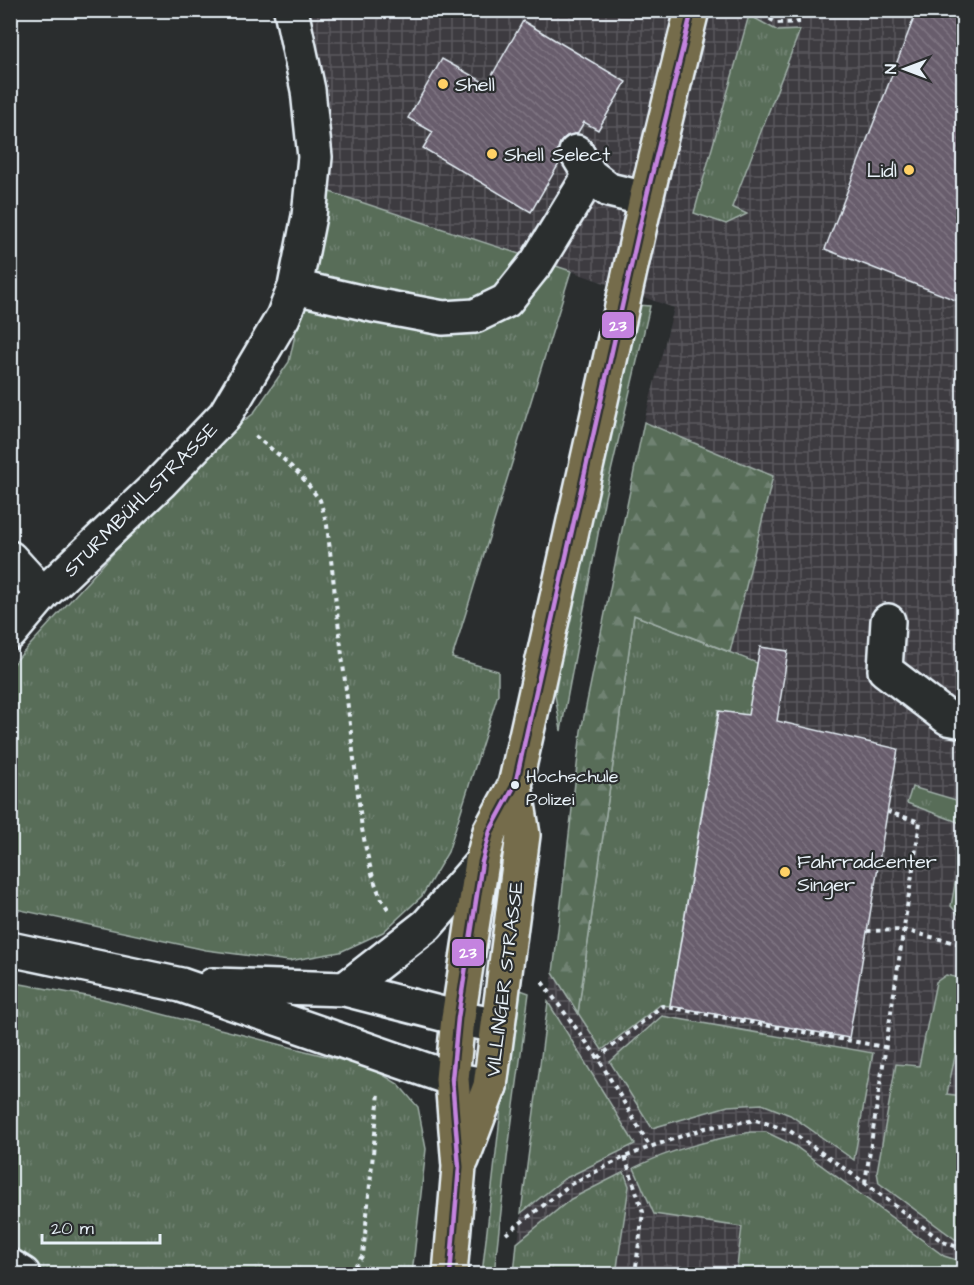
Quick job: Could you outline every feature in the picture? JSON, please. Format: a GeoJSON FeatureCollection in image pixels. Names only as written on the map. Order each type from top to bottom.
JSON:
{"type":"FeatureCollection","features":[{"type":"Feature","properties":{"kind":"main road","name":"VILLINGER STRASSE"},"geometry":{"type":"LineString","coordinates":[[450,1275],[459,1167],[452,1078],[458,1018],[483,862],[490,831],[515,785],[646,199],[692,10]]}},
{"type":"Feature","properties":{"kind":"main road","name":"VILLINGER STRASSE"},"geometry":{"type":"LineString","coordinates":[[459,1167],[490,1086],[523,835],[515,785]]}},
{"type":"Feature","properties":{"kind":"street","name":"STURMBÜHLSTRASSE"},"geometry":{"type":"LineString","coordinates":[[10,633],[43,594],[160,483],[225,415],[283,316],[295,286],[309,216],[315,157],[308,90],[291,10]]}},
{"type":"Feature","properties":{"kind":"street"},"geometry":{"type":"LineString","coordinates":[[295,286],[373,306],[443,318],[475,316],[506,301],[537,262],[583,164],[609,190],[646,199]]}},
{"type":"Feature","properties":{"kind":"street"},"geometry":{"type":"LineString","coordinates":[[10,558],[43,594]]}},
{"type":"Feature","properties":{"kind":"street"},"geometry":{"type":"LineString","coordinates":[[888,621],[885,670],[948,718],[963,721]]}},
{"type":"Feature","properties":{"kind":"street"},"geometry":{"type":"LineString","coordinates":[[345,989],[427,925],[483,862]]}},
{"type":"Feature","properties":{"kind":"street"},"geometry":{"type":"LineString","coordinates":[[10,949],[181,985],[452,1078],[490,1086]]}},
{"type":"Feature","properties":{"kind":"street"},"geometry":{"type":"LineString","coordinates":[[181,985],[345,989],[498,1026]]}},
{"type":"Feature","properties":{"kind":"street"},"geometry":{"type":"LineString","coordinates":[[10,1266],[23,1275]]}},
{"type":"Feature","properties":{"kind":"path"},"geometry":{"type":"LineString","coordinates":[[754,10],[777,23],[803,22]]}},
{"type":"Feature","properties":{"kind":"path"},"geometry":{"type":"LineString","coordinates":[[225,415],[246,428],[279,455],[320,500],[327,525],[362,829],[372,876],[389,910]]}},
{"type":"Feature","properties":{"kind":"path"},"geometry":{"type":"LineString","coordinates":[[864,1183],[920,822],[888,812]]}},
{"type":"Feature","properties":{"kind":"path"},"geometry":{"type":"LineString","coordinates":[[867,931],[903,930],[963,945]]}},
{"type":"Feature","properties":{"kind":"path"},"geometry":{"type":"LineString","coordinates":[[538,975],[598,1058],[650,1147]]}},
{"type":"Feature","properties":{"kind":"path"},"geometry":{"type":"LineString","coordinates":[[598,1058],[662,1006],[884,1047]]}},
{"type":"Feature","properties":{"kind":"path"},"geometry":{"type":"LineString","coordinates":[[349,1275],[363,1255],[380,1084]]}},
{"type":"Feature","properties":{"kind":"path"},"geometry":{"type":"LineString","coordinates":[[506,1234],[571,1184],[624,1157],[705,1128],[756,1120],[790,1131],[943,1242],[963,1249]]}},
{"type":"Feature","properties":{"kind":"path"},"geometry":{"type":"LineString","coordinates":[[624,1157],[643,1212],[635,1275]]}},
{"type":"Feature","properties":{"kind":"shaded area"},"geometry":{"type":"Polygon","coordinates":[[[278,11],[963,11],[963,1274],[514,1274],[553,973],[581,731],[644,422],[674,308],[571,271],[327,191],[278,11]]]}},
{"type":"Feature","properties":{"kind":"green space"},"geometry":{"type":"Polygon","coordinates":[[[749,15],[778,31],[800,30],[732,207],[747,214],[726,224],[694,213],[749,15]]]}},
{"type":"Feature","properties":{"kind":"green space"},"geometry":{"type":"Polygon","coordinates":[[[327,191],[571,271],[452,658],[498,671],[498,694],[448,852],[422,896],[383,932],[340,952],[289,961],[206,950],[11,908],[11,666],[139,525],[231,430],[253,414],[289,362],[327,191]]]}},
{"type":"Feature","properties":{"kind":"green space"},"geometry":{"type":"Polygon","coordinates":[[[638,305],[650,306],[605,497],[561,731],[555,695],[578,563],[638,305]]]}},
{"type":"Feature","properties":{"kind":"green space"},"geometry":{"type":"Polygon","coordinates":[[[644,422],[773,476],[730,652],[634,615],[578,1013],[553,973],[581,731],[644,422]]]}},
{"type":"Feature","properties":{"kind":"green space"},"geometry":{"type":"Polygon","coordinates":[[[634,615],[780,672],[748,715],[718,711],[670,1006],[660,1005],[602,1050],[578,1013],[634,615]]]}},
{"type":"Feature","properties":{"kind":"green space"},"geometry":{"type":"Polygon","coordinates":[[[912,787],[963,802],[963,824],[907,803],[912,787]]]}},
{"type":"Feature","properties":{"kind":"green space"},"geometry":{"type":"Polygon","coordinates":[[[963,841],[963,916],[951,906],[963,841]]]}},
{"type":"Feature","properties":{"kind":"green space"},"geometry":{"type":"Polygon","coordinates":[[[946,975],[963,979],[963,1019],[947,1094],[963,1096],[963,1242],[955,1239],[879,1183],[877,1172],[896,1064],[919,1066],[936,982],[946,975]]]}},
{"type":"Feature","properties":{"kind":"green space"},"geometry":{"type":"Polygon","coordinates":[[[10,982],[103,999],[372,1068],[398,1084],[418,1107],[426,1149],[412,1274],[11,1274],[10,982]]]}},
{"type":"Feature","properties":{"kind":"green space"},"geometry":{"type":"Polygon","coordinates":[[[515,988],[529,993],[494,1274],[482,1274],[515,988]]]}},
{"type":"Feature","properties":{"kind":"green space"},"geometry":{"type":"Polygon","coordinates":[[[548,1002],[635,1144],[564,1179],[521,1213],[548,1002]]]}},
{"type":"Feature","properties":{"kind":"green space"},"geometry":{"type":"Polygon","coordinates":[[[662,1016],[873,1053],[854,1160],[790,1115],[762,1104],[728,1106],[652,1128],[610,1062],[662,1016]]]}},
{"type":"Feature","properties":{"kind":"green space"},"geometry":{"type":"Polygon","coordinates":[[[751,1132],[766,1132],[795,1146],[944,1256],[963,1262],[963,1274],[736,1274],[742,1227],[654,1214],[634,1168],[677,1150],[751,1132]]]}},
{"type":"Feature","properties":{"kind":"green space"},"geometry":{"type":"Polygon","coordinates":[[[624,1172],[629,1186],[616,1274],[514,1274],[517,1243],[571,1199],[624,1172]]]}},
{"type":"Feature","properties":{"kind":"building","name":"Lidl"},"geometry":{"type":"Polygon","coordinates":[[[917,10],[963,10],[963,303],[825,249],[917,10]]]}},
{"type":"Feature","properties":{"kind":"building"},"geometry":{"type":"Polygon","coordinates":[[[523,21],[626,82],[598,130],[584,122],[577,134],[567,136],[560,143],[557,153],[560,162],[531,212],[423,148],[433,132],[408,118],[442,59],[487,84],[523,21]]]}},
{"type":"Feature","properties":{"kind":"building","name":"Fahrradcenter Singer"},"geometry":{"type":"Polygon","coordinates":[[[760,647],[788,651],[777,721],[898,749],[849,1038],[670,1006],[719,711],[748,715],[760,647]]]}},
{"type":"Feature","properties":{"kind":"transit line","name":"23"},"geometry":{"type":"LineString","coordinates":[[450,1274],[459,1167],[452,1079],[458,1018],[482,862],[490,831],[515,785],[646,199],[692,10]]}},
{"type":"Feature","properties":{"kind":"place","name":"Shell"},"geometry":{"type":"Point","coordinates":[443,84]}},
{"type":"Feature","properties":{"kind":"place","name":"Shell Select"},"geometry":{"type":"Point","coordinates":[492,154]}},
{"type":"Feature","properties":{"kind":"place","name":"Lidl"},"geometry":{"type":"Point","coordinates":[909,170]}},
{"type":"Feature","properties":{"kind":"place","name":"Hochschule Polizei"},"geometry":{"type":"Point","coordinates":[515,785]}},
{"type":"Feature","properties":{"kind":"place","name":"Fahrradcenter Singer"},"geometry":{"type":"Point","coordinates":[785,872]}}]}
